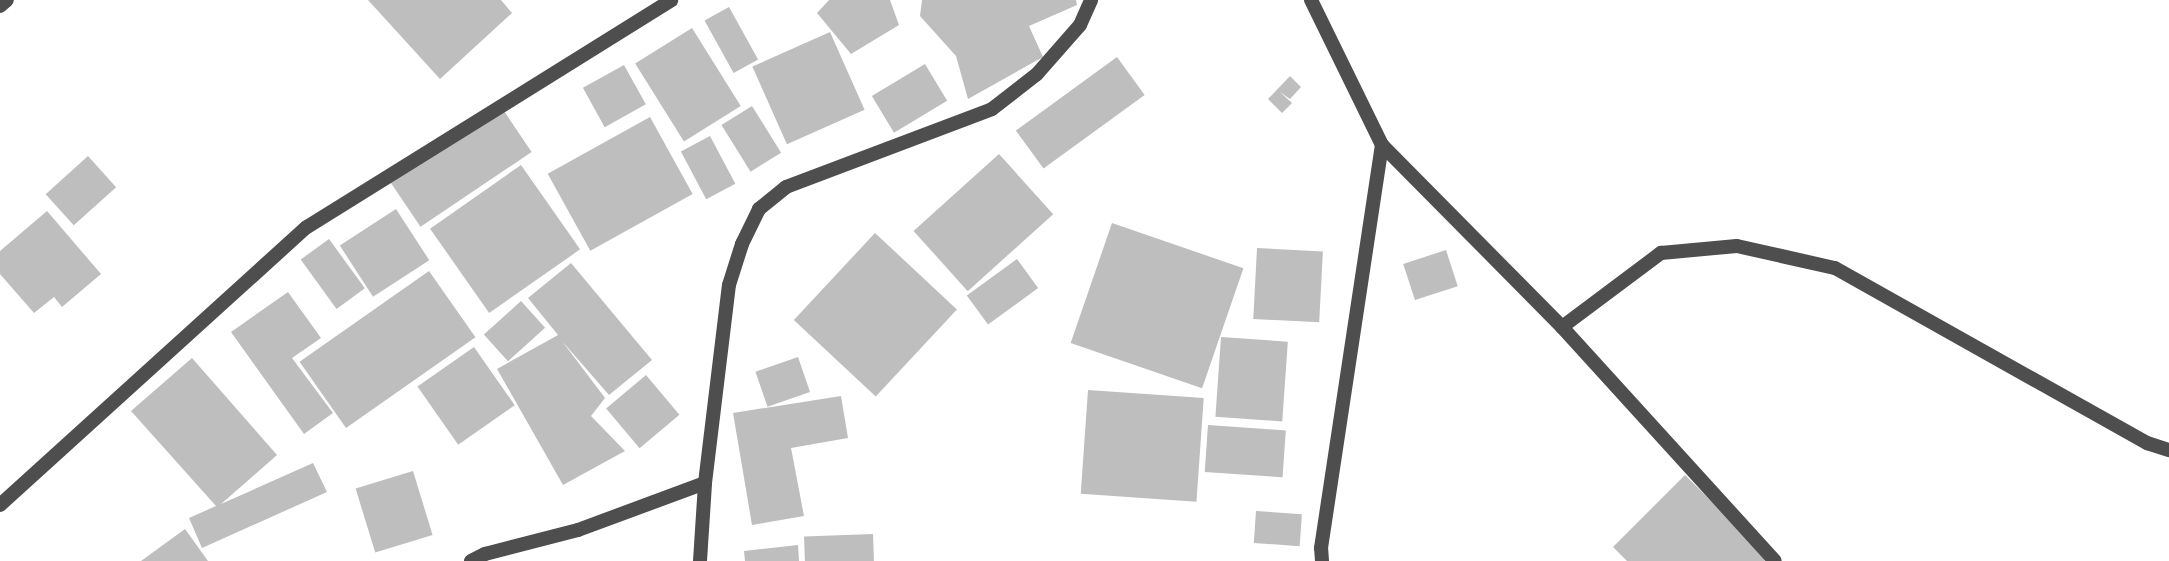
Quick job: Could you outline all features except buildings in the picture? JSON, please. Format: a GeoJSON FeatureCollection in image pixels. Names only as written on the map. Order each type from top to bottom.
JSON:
{"type":"FeatureCollection","features":[{"type":"Feature","properties":{"kind":"street"},"geometry":{"type":"LineString","coordinates":[[0,6],[7,0]]}},
{"type":"Feature","properties":{"kind":"street"},"geometry":{"type":"LineString","coordinates":[[0,505],[307,227],[671,0]]}},
{"type":"Feature","properties":{"kind":"street"},"geometry":{"type":"LineString","coordinates":[[700,561],[705,483],[729,285],[742,244],[759,209],[786,187],[992,109],[1037,74],[1080,25],[1091,0]]}},
{"type":"Feature","properties":{"kind":"street"},"geometry":{"type":"LineString","coordinates":[[1311,0],[1382,145],[1562,327],[1775,561]]}},
{"type":"Feature","properties":{"kind":"street"},"geometry":{"type":"LineString","coordinates":[[1322,561],[1321,548],[1382,145]]}},
{"type":"Feature","properties":{"kind":"street"},"geometry":{"type":"LineString","coordinates":[[1562,327],[1661,253],[1737,246],[1835,268],[2147,443],[2169,450]]}},
{"type":"Feature","properties":{"kind":"street"},"geometry":{"type":"LineString","coordinates":[[471,561],[485,554],[578,530],[705,483]]}}]}
